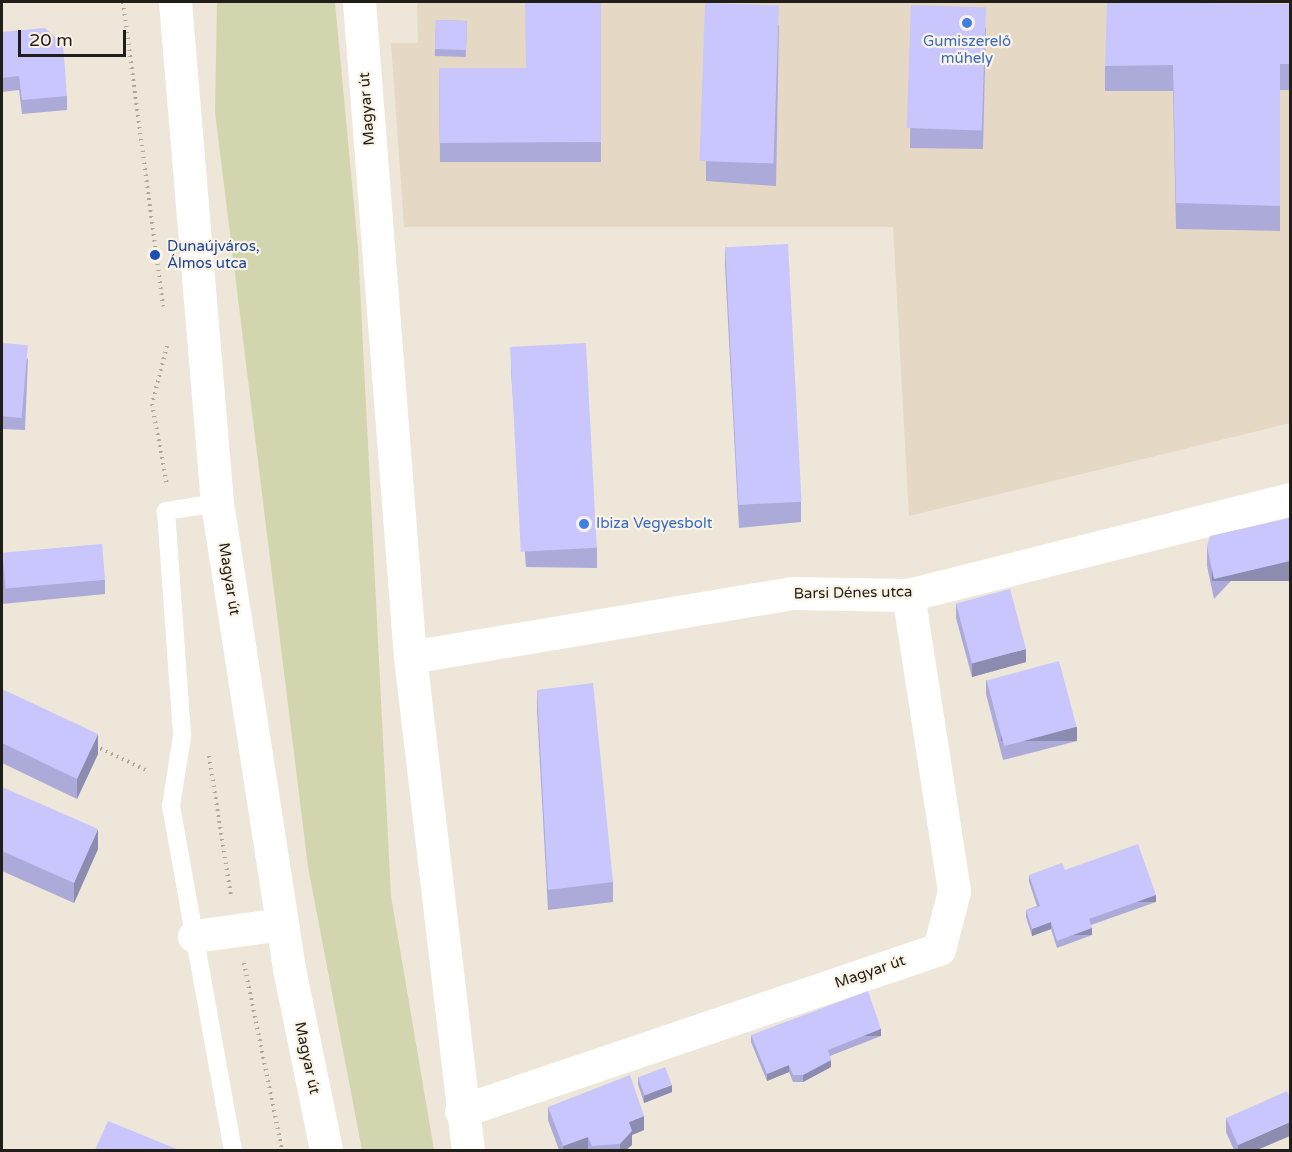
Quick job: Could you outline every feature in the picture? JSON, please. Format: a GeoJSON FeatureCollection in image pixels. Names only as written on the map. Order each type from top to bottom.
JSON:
{"type":"FeatureCollection","features":[{"type":"Feature","properties":{"kind":"street","name":"Magyar út"},"geometry":{"type":"LineString","coordinates":[[175,2],[217,503],[282,924],[326,1150]]}},
{"type":"Feature","properties":{"kind":"street","name":"Magyar út"},"geometry":{"type":"LineString","coordinates":[[359,2],[410,657],[461,1112],[468,1150]]}},
{"type":"Feature","properties":{"kind":"street","name":"Barsi Dénes utca"},"geometry":{"type":"LineString","coordinates":[[410,657],[791,593],[908,596],[1290,499]]}},
{"type":"Feature","properties":{"kind":"street","name":"Magyar út"},"geometry":{"type":"LineString","coordinates":[[461,1112],[939,949],[954,891],[908,596]]}},
{"type":"Feature","properties":{"kind":"street"},"geometry":{"type":"LineString","coordinates":[[194,936],[282,924]]}},
{"type":"Feature","properties":{"kind":"lane"},"geometry":{"type":"LineString","coordinates":[[217,503],[166,511],[182,735],[171,806],[233,1150]]}},
{"type":"Feature","properties":{"kind":"path"},"geometry":{"type":"LineString","coordinates":[[123,2],[152,254],[165,318]]}},
{"type":"Feature","properties":{"kind":"path"},"geometry":{"type":"LineString","coordinates":[[167,338],[152,404],[172,510]]}},
{"type":"Feature","properties":{"kind":"path"},"geometry":{"type":"LineString","coordinates":[[88,743],[174,783]]}},
{"type":"Feature","properties":{"kind":"path"},"geometry":{"type":"LineString","coordinates":[[208,745],[237,930],[282,1150]]}},
{"type":"Feature","properties":{"kind":"shaded area"},"geometry":{"type":"Polygon","coordinates":[[[417,2],[1290,2],[1290,423],[909,516],[893,227],[404,227],[391,43],[418,43],[417,2]]]}},
{"type":"Feature","properties":{"kind":"green space"},"geometry":{"type":"Polygon","coordinates":[[[217,2],[335,2],[358,248],[391,896],[434,1150],[362,1150],[308,867],[215,112],[217,2]]]}},
{"type":"Feature","properties":{"kind":"building"},"geometry":{"type":"Polygon","coordinates":[[[1107,2],[1290,4],[1290,64],[1280,64],[1280,206],[1176,203],[1173,65],[1105,66],[1107,2]]]}},
{"type":"Feature","properties":{"kind":"building"},"geometry":{"type":"Polygon","coordinates":[[[525,3],[601,3],[601,142],[440,143],[439,68],[526,68],[525,3]]]}},
{"type":"Feature","properties":{"kind":"building"},"geometry":{"type":"Polygon","coordinates":[[[705,3],[779,6],[773,163],[699,161],[705,3]]]}},
{"type":"Feature","properties":{"kind":"building"},"geometry":{"type":"Polygon","coordinates":[[[911,5],[986,8],[982,131],[907,128],[911,5]]]}},
{"type":"Feature","properties":{"kind":"building"},"geometry":{"type":"Polygon","coordinates":[[[436,20],[467,21],[466,50],[435,49],[436,20]]]}},
{"type":"Feature","properties":{"kind":"building"},"geometry":{"type":"Polygon","coordinates":[[[45,28],[63,44],[67,96],[22,100],[19,76],[2,78],[2,32],[45,28]]]}},
{"type":"Feature","properties":{"kind":"building"},"geometry":{"type":"Polygon","coordinates":[[[788,244],[802,502],[739,505],[725,247],[788,244]]]}},
{"type":"Feature","properties":{"kind":"building"},"geometry":{"type":"Polygon","coordinates":[[[3,343],[28,345],[22,418],[2,416],[3,343]]]}},
{"type":"Feature","properties":{"kind":"building"},"geometry":{"type":"Polygon","coordinates":[[[586,343],[597,548],[521,552],[510,347],[586,343]]]}},
{"type":"Feature","properties":{"kind":"building"},"geometry":{"type":"Polygon","coordinates":[[[1290,518],[1290,561],[1214,579],[1207,546],[1210,536],[1290,518]]]}},
{"type":"Feature","properties":{"kind":"building"},"geometry":{"type":"Polygon","coordinates":[[[102,544],[105,580],[6,589],[2,553],[102,544]]]}},
{"type":"Feature","properties":{"kind":"building"},"geometry":{"type":"Polygon","coordinates":[[[1010,589],[1026,649],[972,663],[956,603],[1010,589]]]}},
{"type":"Feature","properties":{"kind":"building"},"geometry":{"type":"Polygon","coordinates":[[[1059,661],[1077,727],[1004,746],[987,680],[1059,661]]]}},
{"type":"Feature","properties":{"kind":"building"},"geometry":{"type":"Polygon","coordinates":[[[593,683],[613,882],[548,890],[537,690],[593,683]]]}},
{"type":"Feature","properties":{"kind":"building"},"geometry":{"type":"Polygon","coordinates":[[[2,689],[98,734],[77,779],[2,743],[2,689]]]}},
{"type":"Feature","properties":{"kind":"building"},"geometry":{"type":"Polygon","coordinates":[[[2,787],[98,829],[74,883],[2,851],[2,787]]]}},
{"type":"Feature","properties":{"kind":"building"},"geometry":{"type":"Polygon","coordinates":[[[1138,844],[1156,895],[1089,919],[1092,928],[1057,941],[1051,922],[1032,929],[1026,910],[1040,906],[1029,875],[1062,863],[1065,870],[1138,844]]]}},
{"type":"Feature","properties":{"kind":"building"},"geometry":{"type":"Polygon","coordinates":[[[868,991],[881,1029],[828,1050],[831,1060],[803,1075],[793,1075],[789,1065],[767,1074],[751,1035],[868,991]]]}},
{"type":"Feature","properties":{"kind":"building"},"geometry":{"type":"Polygon","coordinates":[[[665,1067],[672,1085],[645,1095],[638,1077],[665,1067]]]}},
{"type":"Feature","properties":{"kind":"building"},"geometry":{"type":"Polygon","coordinates":[[[630,1075],[644,1116],[629,1122],[632,1131],[620,1144],[592,1146],[588,1137],[563,1146],[548,1107],[630,1075]]]}},
{"type":"Feature","properties":{"kind":"building"},"geometry":{"type":"Polygon","coordinates":[[[1287,1091],[1290,1098],[1290,1122],[1238,1145],[1226,1118],[1287,1091]]]}},
{"type":"Feature","properties":{"kind":"building"},"geometry":{"type":"Polygon","coordinates":[[[108,1121],[177,1149],[177,1150],[95,1150],[108,1121]]]}},
{"type":"Feature","properties":{"kind":"place","name":"Gumiszerelő műhely"},"geometry":{"type":"Point","coordinates":[967,23]}},
{"type":"Feature","properties":{"kind":"place","name":"Dunaújváros, Álmos utca"},"geometry":{"type":"Point","coordinates":[155,255]}},
{"type":"Feature","properties":{"kind":"place","name":"Ibiza Vegyesbolt"},"geometry":{"type":"Point","coordinates":[584,524]}}]}
